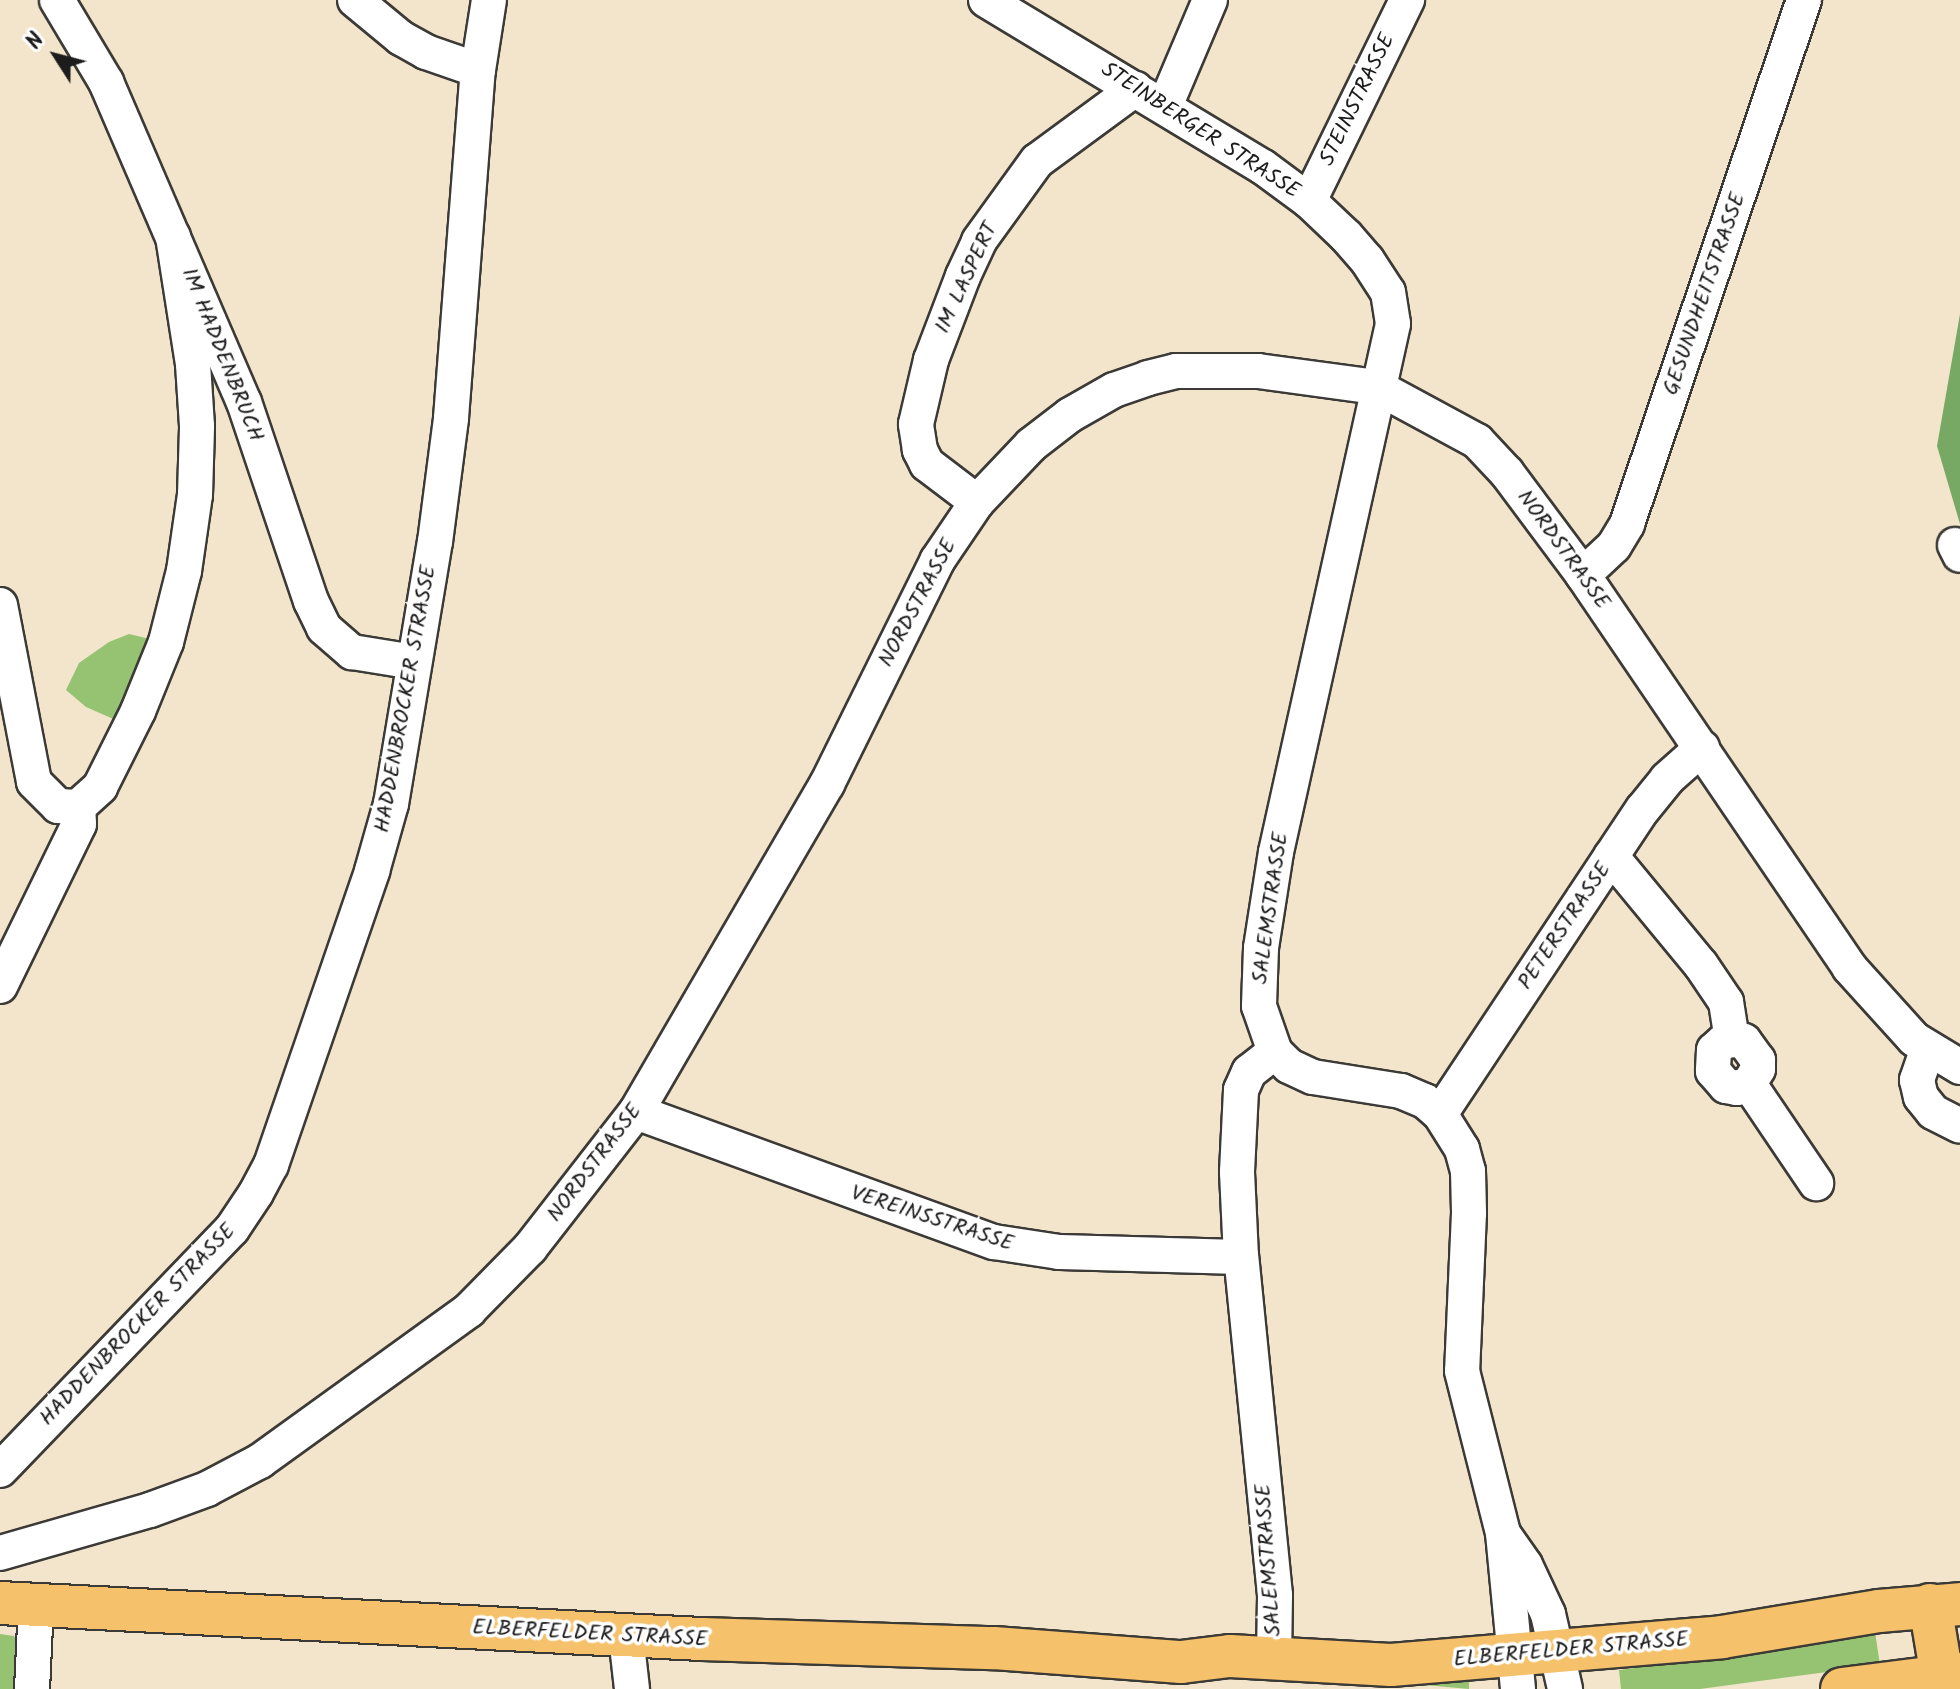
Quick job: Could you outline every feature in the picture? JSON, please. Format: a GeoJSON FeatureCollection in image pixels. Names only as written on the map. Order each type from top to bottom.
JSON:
{"type":"FeatureCollection","features":[{"type":"Feature","properties":{"kind":"main road","name":"ELBERFELDER STRASSE"},"geometry":{"type":"LineString","coordinates":[[18,1604],[626,1636],[994,1648],[1181,1662],[1228,1681],[1391,1665],[1539,1671],[1722,1637],[1945,1604]]}},
{"type":"Feature","properties":{"kind":"main road"},"geometry":{"type":"LineString","coordinates":[[1842,1689],[1951,1675],[1945,1604]]}},
{"type":"Feature","properties":{"kind":"street","name":"IM HADDENBRUCH"},"geometry":{"type":"LineString","coordinates":[[57,0],[106,82],[244,402],[311,601],[324,628],[352,652],[414,662]]}},
{"type":"Feature","properties":{"kind":"street"},"geometry":{"type":"LineString","coordinates":[[355,0],[401,38],[426,52],[478,70]]}},
{"type":"Feature","properties":{"kind":"street","name":"HADDENBROCKER STRASSE"},"geometry":{"type":"LineString","coordinates":[[0,1470],[232,1229],[256,1193],[271,1165],[372,871],[391,804],[435,542],[451,418],[478,70],[489,0]]}},
{"type":"Feature","properties":{"kind":"street","name":"STEINBERGER STRASSE"},"geometry":{"type":"LineString","coordinates":[[986,0],[1165,106],[1263,167],[1309,201],[1367,260],[1388,292],[1393,324],[1377,387]]}},
{"type":"Feature","properties":{"kind":"street"},"geometry":{"type":"LineString","coordinates":[[1165,106],[1210,0]]}},
{"type":"Feature","properties":{"kind":"street","name":"STEINSTRASSE"},"geometry":{"type":"LineString","coordinates":[[1309,201],[1407,0]]}},
{"type":"Feature","properties":{"kind":"street","name":"GESUNDHEITSTRASSE"},"geometry":{"type":"LineString","coordinates":[[1583,575],[1614,546],[1627,524],[1804,0]]}},
{"type":"Feature","properties":{"kind":"street","name":"IM LASPERT"},"geometry":{"type":"LineString","coordinates":[[977,502],[927,464],[920,450],[916,424],[931,360],[957,290],[979,241],[1037,161],[1135,89]]}},
{"type":"Feature","properties":{"kind":"street"},"geometry":{"type":"LineString","coordinates":[[0,605],[34,782],[58,806],[78,807],[100,787],[138,711],[166,642],[184,571],[195,495],[197,426],[194,367],[173,237]]}},
{"type":"Feature","properties":{"kind":"street","name":"NORDSTRASSE"},"geometry":{"type":"LineString","coordinates":[[0,1553],[150,1510],[207,1489],[260,1461],[469,1310],[530,1248],[636,1112],[827,784],[937,561],[977,502],[1031,445],[1070,415],[1114,390],[1176,371],[1258,371],[1377,387],[1477,441],[1507,473],[1583,575],[1702,748],[1821,931],[1886,1012],[1928,1048],[1960,1067]]}},
{"type":"Feature","properties":{"kind":"street","name":"SALEMSTRASSE"},"geometry":{"type":"LineString","coordinates":[[1280,1675],[1275,1595],[1241,1257],[1237,1172],[1241,1090],[1249,1072],[1275,1052],[1259,1006],[1259,972],[1266,913],[1276,852],[1377,387]]}},
{"type":"Feature","properties":{"kind":"street","name":"PETERSTRASSE"},"geometry":{"type":"LineString","coordinates":[[1440,1114],[1611,856],[1667,779],[1702,748]]}},
{"type":"Feature","properties":{"kind":"street"},"geometry":{"type":"LineString","coordinates":[[0,986],[79,824],[78,807]]}},
{"type":"Feature","properties":{"kind":"street"},"geometry":{"type":"LineString","coordinates":[[1611,856],[1701,965],[1726,1002],[1732,1040],[1744,1041],[1756,1052],[1758,1069],[1749,1084],[1816,1183]]}},
{"type":"Feature","properties":{"kind":"street"},"geometry":{"type":"LineString","coordinates":[[1928,1048],[1917,1080],[1921,1097],[1933,1112],[1960,1126]]}},
{"type":"Feature","properties":{"kind":"street"},"geometry":{"type":"LineString","coordinates":[[1275,1052],[1289,1066],[1313,1077],[1401,1091],[1425,1101],[1440,1114],[1462,1149],[1468,1171],[1462,1371],[1503,1533],[1525,1565],[1548,1614],[1539,1671]]}},
{"type":"Feature","properties":{"kind":"street","name":"VEREINSSTRASSE"},"geometry":{"type":"LineString","coordinates":[[636,1112],[797,1173],[1009,1246],[1059,1252],[1241,1257]]}},
{"type":"Feature","properties":{"kind":"street"},"geometry":{"type":"LineString","coordinates":[[18,1604],[32,1689]]}},
{"type":"Feature","properties":{"kind":"street"},"geometry":{"type":"LineString","coordinates":[[626,1636],[632,1689]]}},
{"type":"Feature","properties":{"kind":"green space"},"geometry":{"type":"Polygon","coordinates":[[[1960,314],[1960,524],[1937,446],[1960,314]]]}},
{"type":"Feature","properties":{"kind":"green space"},"geometry":{"type":"Polygon","coordinates":[[[129,634],[150,639],[118,721],[86,707],[66,690],[79,663],[109,642],[129,634]]]}},
{"type":"Feature","properties":{"kind":"green space"},"geometry":{"type":"Polygon","coordinates":[[[1874,1625],[1880,1665],[1700,1689],[1621,1689],[1619,1670],[1816,1645],[1874,1625]]]}},
{"type":"Feature","properties":{"kind":"green space"},"geometry":{"type":"Polygon","coordinates":[[[0,1634],[14,1636],[17,1642],[16,1689],[0,1689],[0,1634]]]}},
{"type":"Feature","properties":{"kind":"green space"},"geometry":{"type":"Polygon","coordinates":[[[1469,1675],[1469,1689],[1369,1680],[1469,1675]]]}}]}
